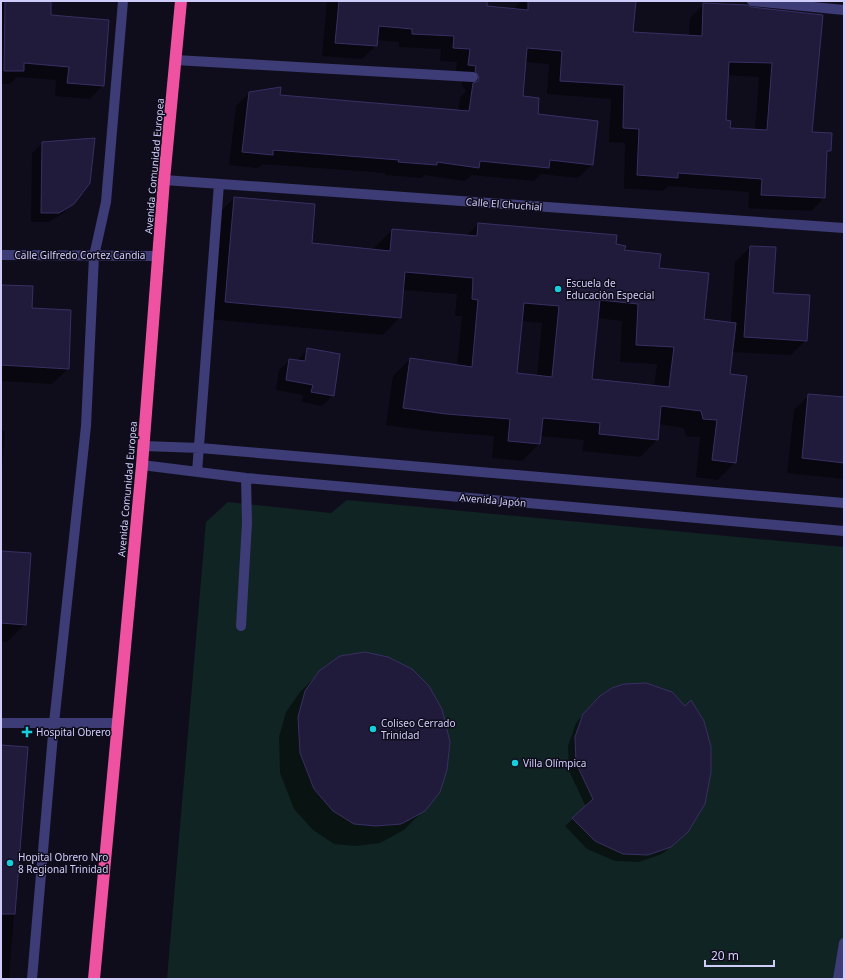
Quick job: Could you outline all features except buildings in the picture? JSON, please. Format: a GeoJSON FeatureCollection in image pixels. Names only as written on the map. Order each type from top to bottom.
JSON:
{"type":"FeatureCollection","features":[{"type":"Feature","properties":{"kind":"highway","name":"Avenida Comunidad Europea"},"geometry":{"type":"LineString","coordinates":[[94,979],[142,465],[164,180],[181,1]]}},
{"type":"Feature","properties":{"kind":"street"},"geometry":{"type":"LineString","coordinates":[[32,979],[54,723],[86,426],[94,256],[106,202],[123,1]]}},
{"type":"Feature","properties":{"kind":"street"},"geometry":{"type":"LineString","coordinates":[[752,1],[844,10]]}},
{"type":"Feature","properties":{"kind":"street"},"geometry":{"type":"LineString","coordinates":[[175,60],[473,77]]}},
{"type":"Feature","properties":{"kind":"street","name":"Calle El Chuchial"},"geometry":{"type":"LineString","coordinates":[[164,180],[844,228]]}},
{"type":"Feature","properties":{"kind":"street"},"geometry":{"type":"LineString","coordinates":[[197,472],[219,184]]}},
{"type":"Feature","properties":{"kind":"street","name":"Calle Gilfredo Cortez Candia"},"geometry":{"type":"LineString","coordinates":[[1,255],[158,256]]}},
{"type":"Feature","properties":{"kind":"street"},"geometry":{"type":"LineString","coordinates":[[143,446],[200,448],[844,503]]}},
{"type":"Feature","properties":{"kind":"street","name":"Avenida Japón"},"geometry":{"type":"LineString","coordinates":[[142,465],[246,478],[844,531]]}},
{"type":"Feature","properties":{"kind":"street"},"geometry":{"type":"LineString","coordinates":[[240,626],[247,523],[246,478]]}},
{"type":"Feature","properties":{"kind":"street"},"geometry":{"type":"LineString","coordinates":[[1,723],[118,723]]}},
{"type":"Feature","properties":{"kind":"street"},"geometry":{"type":"LineString","coordinates":[[838,979],[844,943]]}},
{"type":"Feature","properties":{"kind":"green space","name":"Villa Olímpica"},"geometry":{"type":"Polygon","coordinates":[[[347,500],[844,547],[844,979],[167,979],[206,522],[228,502],[331,513],[347,500]]]}},
{"type":"Feature","properties":{"kind":"place","name":"Escuela de Educaciòn Especial"},"geometry":{"type":"Point","coordinates":[558,289]}},
{"type":"Feature","properties":{"kind":"place","name":"Coliseo Cerrado Trinidad"},"geometry":{"type":"Point","coordinates":[373,729]}},
{"type":"Feature","properties":{"kind":"place","name":"Hospital Obrero"},"geometry":{"type":"Point","coordinates":[27,732]}},
{"type":"Feature","properties":{"kind":"place","name":"Villa Olímpica"},"geometry":{"type":"Point","coordinates":[515,763]}},
{"type":"Feature","properties":{"kind":"place","name":"Hopital Obrero Nro 8 Regional Trinidad"},"geometry":{"type":"Point","coordinates":[10,863]}}]}
